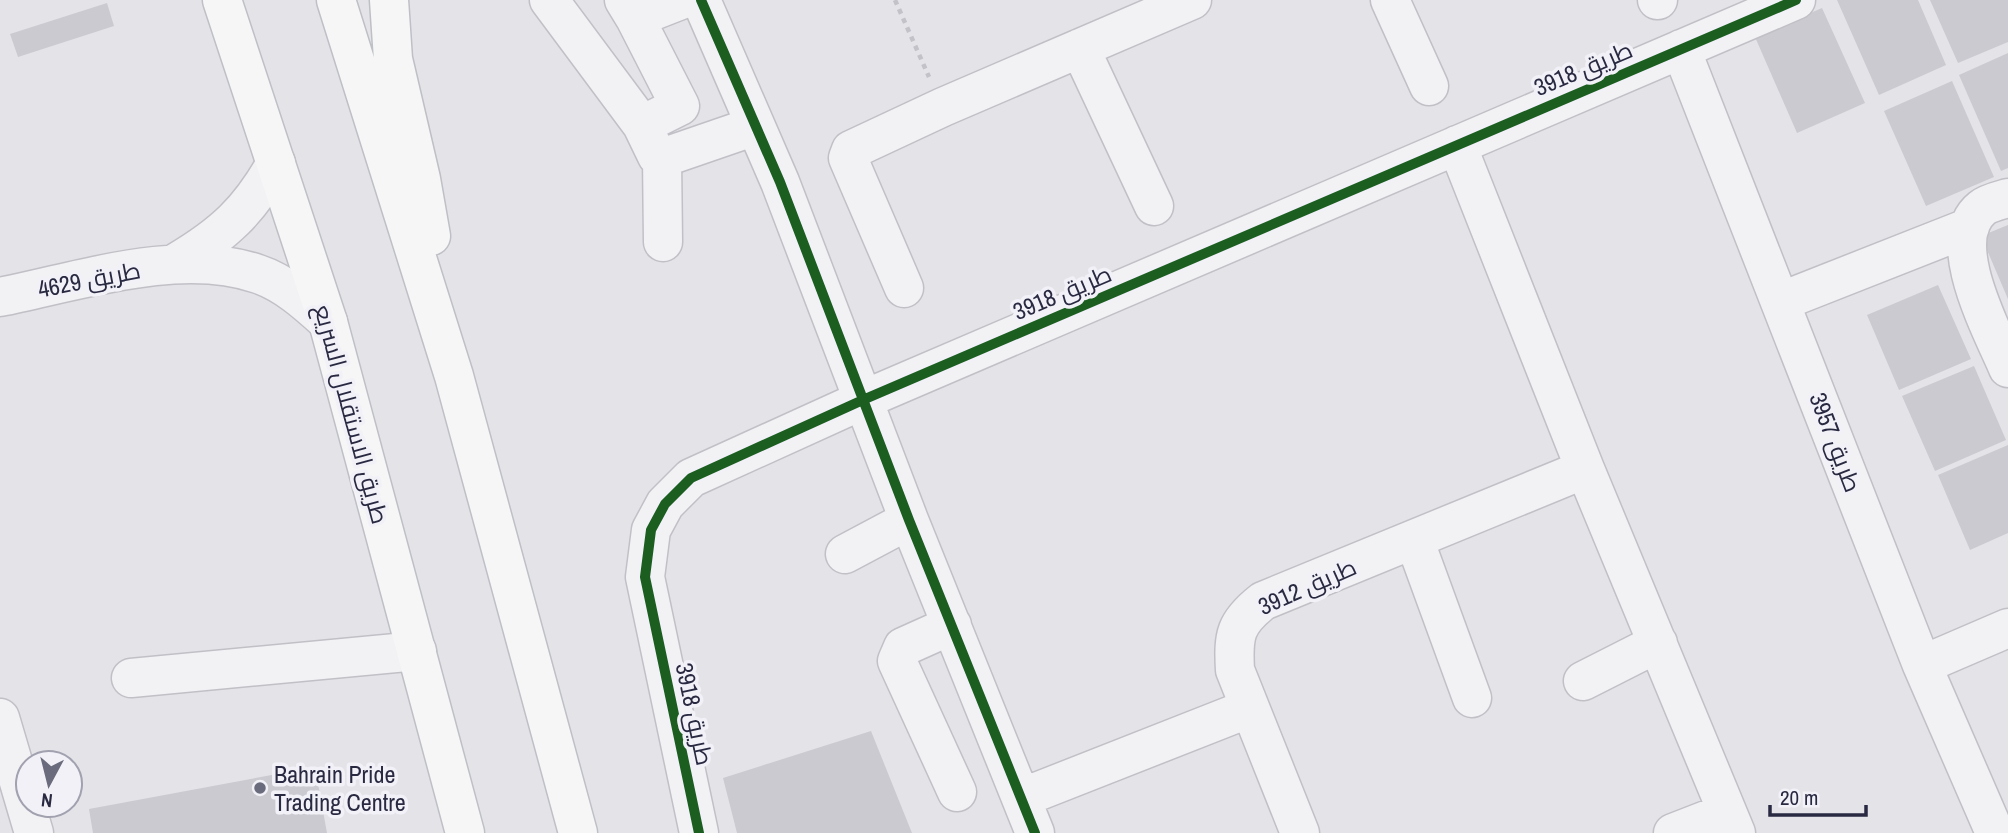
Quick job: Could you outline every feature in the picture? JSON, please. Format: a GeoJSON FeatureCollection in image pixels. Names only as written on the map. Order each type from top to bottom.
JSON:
{"type":"FeatureCollection","features":[{"type":"Feature","properties":{"kind":"main road","name":"طريق الاستقلال السريع"},"geometry":{"type":"LineString","coordinates":[[222,0],[328,322],[465,833]]}},
{"type":"Feature","properties":{"kind":"main road"},"geometry":{"type":"LineString","coordinates":[[336,0],[454,376],[578,833]]}},
{"type":"Feature","properties":{"kind":"main road"},"geometry":{"type":"LineString","coordinates":[[389,0],[393,59],[421,179],[454,376]]}},
{"type":"Feature","properties":{"kind":"street"},"geometry":{"type":"LineString","coordinates":[[549,0],[642,125],[657,156],[662,158],[755,127]]}},
{"type":"Feature","properties":{"kind":"street"},"geometry":{"type":"LineString","coordinates":[[642,125],[680,106],[630,9],[681,0]]}},
{"type":"Feature","properties":{"kind":"street"},"geometry":{"type":"LineString","coordinates":[[701,0],[865,399],[909,520],[1035,833]]}},
{"type":"Feature","properties":{"kind":"street"},"geometry":{"type":"LineString","coordinates":[[904,288],[848,158],[856,145],[1192,0]]}},
{"type":"Feature","properties":{"kind":"street"},"geometry":{"type":"LineString","coordinates":[[1390,0],[1429,86]]}},
{"type":"Feature","properties":{"kind":"street","name":"طريق 3918"},"geometry":{"type":"LineString","coordinates":[[699,833],[645,577],[651,530],[665,504],[691,478],[865,399],[1796,0]]}},
{"type":"Feature","properties":{"kind":"street"},"geometry":{"type":"LineString","coordinates":[[1080,48],[1154,206]]}},
{"type":"Feature","properties":{"kind":"street","name":"طريق 3957"},"geometry":{"type":"LineString","coordinates":[[1681,49],[1782,301],[1922,665],[1995,833]]}},
{"type":"Feature","properties":{"kind":"street"},"geometry":{"type":"LineString","coordinates":[[1457,145],[1731,823],[1673,833]]}},
{"type":"Feature","properties":{"kind":"street"},"geometry":{"type":"LineString","coordinates":[[662,158],[663,242]]}},
{"type":"Feature","properties":{"kind":"street","name":"طريق 4629"},"geometry":{"type":"LineString","coordinates":[[177,262],[236,222],[258,194],[276,163]]}},
{"type":"Feature","properties":{"kind":"street"},"geometry":{"type":"LineString","coordinates":[[2008,198],[1982,208],[1969,235],[1970,276],[2008,368]]}},
{"type":"Feature","properties":{"kind":"street"},"geometry":{"type":"LineString","coordinates":[[1782,301],[1969,235]]}},
{"type":"Feature","properties":{"kind":"street","name":"طريق 4629"},"geometry":{"type":"LineString","coordinates":[[0,296],[177,262],[219,263],[260,274],[297,294],[328,322]]}},
{"type":"Feature","properties":{"kind":"street","name":"طريق 3912"},"geometry":{"type":"LineString","coordinates":[[1300,833],[1235,670],[1233,641],[1243,617],[1264,601],[1586,469]]}},
{"type":"Feature","properties":{"kind":"street"},"geometry":{"type":"LineString","coordinates":[[845,554],[909,520]]}},
{"type":"Feature","properties":{"kind":"street"},"geometry":{"type":"LineString","coordinates":[[1414,539],[1472,698]]}},
{"type":"Feature","properties":{"kind":"street"},"geometry":{"type":"LineString","coordinates":[[952,625],[903,647],[897,661],[957,792]]}},
{"type":"Feature","properties":{"kind":"street"},"geometry":{"type":"LineString","coordinates":[[1922,665],[2008,628]]}},
{"type":"Feature","properties":{"kind":"street"},"geometry":{"type":"LineString","coordinates":[[1583,681],[1658,643]]}},
{"type":"Feature","properties":{"kind":"street"},"geometry":{"type":"LineString","coordinates":[[131,678],[417,651]]}},
{"type":"Feature","properties":{"kind":"street"},"geometry":{"type":"LineString","coordinates":[[1021,798],[1250,708]]}},
{"type":"Feature","properties":{"kind":"street"},"geometry":{"type":"LineString","coordinates":[[0,718],[9,780],[34,833]]}},
{"type":"Feature","properties":{"kind":"path"},"geometry":{"type":"LineString","coordinates":[[895,0],[943,107]]}},
{"type":"Feature","properties":{"kind":"building"},"geometry":{"type":"Polygon","coordinates":[[[1837,0],[1918,0],[1946,65],[1879,95],[1837,0]]]}},
{"type":"Feature","properties":{"kind":"building"},"geometry":{"type":"Polygon","coordinates":[[[1930,0],[2008,0],[2008,42],[1958,63],[1930,0]]]}},
{"type":"Feature","properties":{"kind":"building"},"geometry":{"type":"Polygon","coordinates":[[[107,3],[114,26],[18,57],[10,34],[107,3]]]}},
{"type":"Feature","properties":{"kind":"building"},"geometry":{"type":"Polygon","coordinates":[[[1822,8],[1865,103],[1797,133],[1755,37],[1822,8]]]}},
{"type":"Feature","properties":{"kind":"building"},"geometry":{"type":"Polygon","coordinates":[[[2008,53],[2008,168],[2001,171],[1959,75],[2008,53]]]}},
{"type":"Feature","properties":{"kind":"building"},"geometry":{"type":"Polygon","coordinates":[[[1952,81],[1994,177],[1926,206],[1884,111],[1952,81]]]}},
{"type":"Feature","properties":{"kind":"building"},"geometry":{"type":"Polygon","coordinates":[[[2008,225],[2008,299],[1981,236],[2008,225]]]}},
{"type":"Feature","properties":{"kind":"building"},"geometry":{"type":"Polygon","coordinates":[[[1938,285],[1971,359],[1899,390],[1867,315],[1938,285]]]}},
{"type":"Feature","properties":{"kind":"building"},"geometry":{"type":"Polygon","coordinates":[[[1974,366],[2006,440],[1935,471],[1902,396],[1974,366]]]}},
{"type":"Feature","properties":{"kind":"building"},"geometry":{"type":"Polygon","coordinates":[[[2008,445],[2008,533],[1970,550],[1938,475],[2008,445]]]}},
{"type":"Feature","properties":{"kind":"building"},"geometry":{"type":"Polygon","coordinates":[[[871,731],[912,833],[737,833],[723,778],[871,731]]]}},
{"type":"Feature","properties":{"kind":"building","name":"Bahrain Pride Trading Centre"},"geometry":{"type":"Polygon","coordinates":[[[315,767],[327,833],[93,833],[89,809],[315,767]]]}},
{"type":"Feature","properties":{"kind":"cycle path"},"geometry":{"type":"LineString","coordinates":[[701,0],[780,182],[909,520],[1035,833]]}},
{"type":"Feature","properties":{"kind":"cycle path"},"geometry":{"type":"LineString","coordinates":[[699,833],[645,577],[651,530],[665,504],[691,478],[865,399],[1796,0]]}},
{"type":"Feature","properties":{"kind":"place","name":"Bahrain Pride Trading Centre"},"geometry":{"type":"Point","coordinates":[260,788]}}]}
